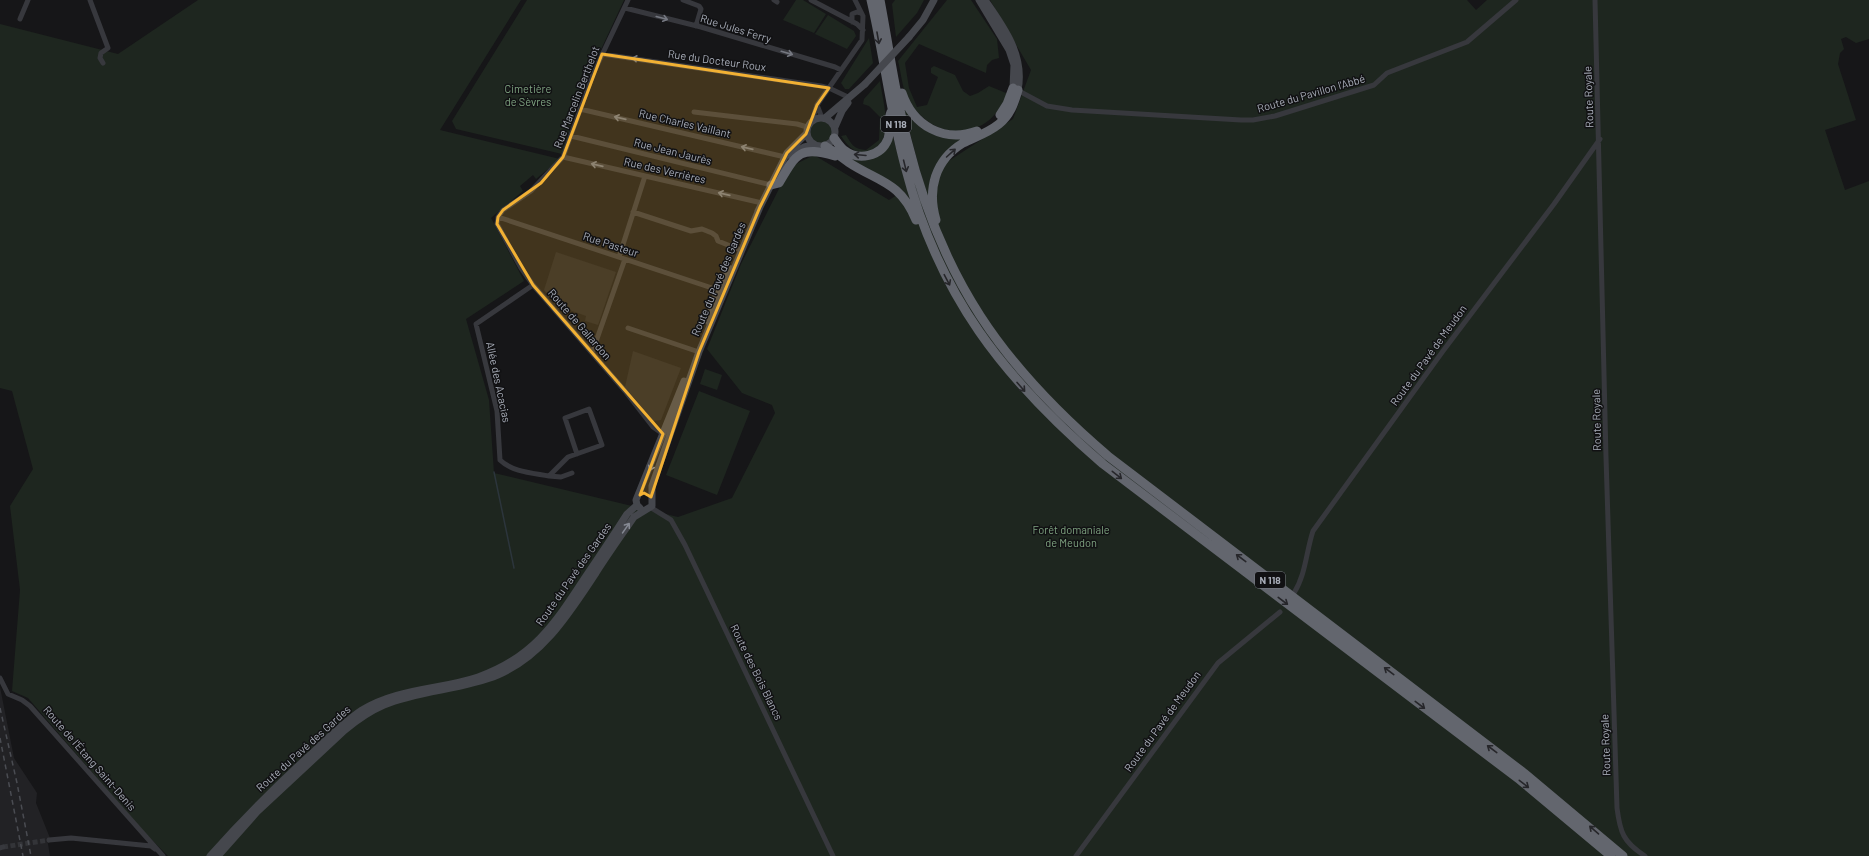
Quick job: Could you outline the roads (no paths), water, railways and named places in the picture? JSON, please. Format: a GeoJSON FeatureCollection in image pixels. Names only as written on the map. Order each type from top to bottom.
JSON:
{"type":"FeatureCollection","features":[{"type":"Feature","properties":{"kind":"highway","name":"N 118"},"geometry":{"type":"LineString","coordinates":[[871,0],[892,109],[908,177],[930,245],[953,291],[986,342],[1023,389],[1065,431],[1103,464],[1520,780],[1611,856]]}},
{"type":"Feature","properties":{"kind":"highway","name":"N 118"},"geometry":{"type":"LineString","coordinates":[[880,0],[901,116],[925,204],[953,270],[976,310],[1007,355],[1039,393],[1082,434],[1149,488],[1524,773],[1623,856]]}},
{"type":"Feature","properties":{"kind":"highway"},"geometry":{"type":"LineString","coordinates":[[892,64],[897,71],[900,87],[908,109],[923,125],[943,134],[963,135],[980,130],[990,124],[1003,112],[1016,89]]}},
{"type":"Feature","properties":{"kind":"highway"},"geometry":{"type":"LineString","coordinates":[[940,241],[939,229],[932,201],[933,185],[938,169],[953,150],[999,124],[1013,107],[1016,89]]}},
{"type":"Feature","properties":{"kind":"highway"},"geometry":{"type":"LineString","coordinates":[[834,138],[845,151],[854,156],[863,156],[876,153],[887,141],[890,127],[888,119],[892,109]]}},
{"type":"Feature","properties":{"kind":"highway"},"geometry":{"type":"LineString","coordinates":[[825,146],[848,162],[883,180],[900,193],[911,209],[922,236],[930,245]]}},
{"type":"Feature","properties":{"kind":"highway"},"geometry":{"type":"LineString","coordinates":[[771,185],[779,183],[792,160],[806,152],[819,152],[848,162]]}},
{"type":"Feature","properties":{"kind":"main road"},"geometry":{"type":"LineString","coordinates":[[813,144],[807,131],[812,121],[824,118],[851,98],[909,37],[923,20],[934,0]]}},
{"type":"Feature","properties":{"kind":"main road"},"geometry":{"type":"LineString","coordinates":[[979,0],[1010,50],[1014,66],[1016,89]]}},
{"type":"Feature","properties":{"kind":"main road"},"geometry":{"type":"LineString","coordinates":[[984,0],[1014,46],[1020,68],[1016,89]]}},
{"type":"Feature","properties":{"kind":"main road"},"geometry":{"type":"LineString","coordinates":[[785,157],[813,144],[825,146],[834,138],[835,128],[842,111],[851,98]]}},
{"type":"Feature","properties":{"kind":"main road"},"geometry":{"type":"LineString","coordinates":[[824,118],[833,124],[835,128]]}},
{"type":"Feature","properties":{"kind":"main road","name":"Route du Pavé des Gardes"},"geometry":{"type":"LineString","coordinates":[[218,856],[257,812],[345,730],[359,719],[396,701],[466,685],[492,677],[511,668],[532,654],[558,627],[634,517],[647,509],[653,502],[651,497],[652,486],[699,352],[761,205],[787,153],[807,131]]}},
{"type":"Feature","properties":{"kind":"main road","name":"Route du Pavé des Gardes"},"geometry":{"type":"LineString","coordinates":[[210,856],[276,786],[342,725],[362,710],[396,694],[477,677],[499,668],[523,654],[547,632],[560,616],[627,514],[637,505],[636,500],[640,495],[718,290],[744,234],[761,205]]}},
{"type":"Feature","properties":{"kind":"main road"},"geometry":{"type":"LineString","coordinates":[[640,495],[646,494],[651,497]]}},
{"type":"Feature","properties":{"kind":"main road"},"geometry":{"type":"LineString","coordinates":[[637,505],[647,509]]}},
{"type":"Feature","properties":{"kind":"street"},"geometry":{"type":"LineString","coordinates":[[20,19],[28,0]]}},
{"type":"Feature","properties":{"kind":"street"},"geometry":{"type":"LineString","coordinates":[[90,0],[108,48],[101,53],[100,58],[103,63]]}},
{"type":"Feature","properties":{"kind":"street","name":"Rue Marcelin Berthelot"},"geometry":{"type":"LineString","coordinates":[[498,217],[502,210],[541,183],[564,157],[580,109],[602,54],[628,0]]}},
{"type":"Feature","properties":{"kind":"street"},"geometry":{"type":"LineString","coordinates":[[683,0],[699,6],[701,9],[696,26]]}},
{"type":"Feature","properties":{"kind":"street"},"geometry":{"type":"LineString","coordinates":[[811,0],[842,18],[857,22]]}},
{"type":"Feature","properties":{"kind":"street","name":"Route du Pavillon l'Abbé"},"geometry":{"type":"LineString","coordinates":[[1016,89],[1047,106],[1072,110],[1234,120],[1266,118],[1374,85],[1387,73],[1458,46],[1475,36],[1516,0]]}},
{"type":"Feature","properties":{"kind":"street","name":"Route Royale"},"geometry":{"type":"LineString","coordinates":[[1595,0],[1600,139],[1606,457],[1617,800],[1620,829],[1625,839],[1634,849],[1645,856]]}},
{"type":"Feature","properties":{"kind":"street"},"geometry":{"type":"LineString","coordinates":[[855,2],[863,16],[857,22]]}},
{"type":"Feature","properties":{"kind":"street"},"geometry":{"type":"LineString","coordinates":[[812,121],[817,105],[862,40],[863,30],[853,14],[855,2]]}},
{"type":"Feature","properties":{"kind":"street","name":"Rue Jules Ferry"},"geometry":{"type":"LineString","coordinates":[[625,8],[696,26],[841,70]]}},
{"type":"Feature","properties":{"kind":"street"},"geometry":{"type":"LineString","coordinates":[[842,18],[861,13]]}},
{"type":"Feature","properties":{"kind":"street","name":"Rue du Docteur Roux"},"geometry":{"type":"LineString","coordinates":[[602,54],[829,88],[851,98]]}},
{"type":"Feature","properties":{"kind":"street"},"geometry":{"type":"LineString","coordinates":[[817,105],[824,118]]}},
{"type":"Feature","properties":{"kind":"street","name":"Rue Charles Vaillant"},"geometry":{"type":"LineString","coordinates":[[580,109],[785,157]]}},
{"type":"Feature","properties":{"kind":"street"},"geometry":{"type":"LineString","coordinates":[[694,112],[797,124],[807,131]]}},
{"type":"Feature","properties":{"kind":"street","name":"Rue Jean Jaurès"},"geometry":{"type":"LineString","coordinates":[[571,136],[771,185]]}},
{"type":"Feature","properties":{"kind":"street","name":"Route du Pavé de Meudon"},"geometry":{"type":"LineString","coordinates":[[1294,593],[1301,582],[1305,570],[1307,549],[1313,531],[1443,351],[1554,204],[1600,139]]}},
{"type":"Feature","properties":{"kind":"street","name":"Rue des Verrières"},"geometry":{"type":"LineString","coordinates":[[564,157],[761,205]]}},
{"type":"Feature","properties":{"kind":"street"},"geometry":{"type":"LineString","coordinates":[[619,257],[645,176]]}},
{"type":"Feature","properties":{"kind":"street"},"geometry":{"type":"LineString","coordinates":[[633,212],[691,231],[702,229],[712,233],[716,236],[718,241],[738,249]]}},
{"type":"Feature","properties":{"kind":"street","name":"Rue Pasteur"},"geometry":{"type":"LineString","coordinates":[[498,217],[718,290]]}},
{"type":"Feature","properties":{"kind":"street","name":"Route de Gallardon"},"geometry":{"type":"LineString","coordinates":[[498,217],[497,224],[521,268],[533,285],[653,426],[663,434]]}},
{"type":"Feature","properties":{"kind":"street"},"geometry":{"type":"LineString","coordinates":[[592,353],[625,259]]}},
{"type":"Feature","properties":{"kind":"street","name":"Allée des Acacias"},"geometry":{"type":"LineString","coordinates":[[533,285],[476,324],[497,411],[500,460],[506,465],[515,469],[550,476],[561,477],[572,473]]}},
{"type":"Feature","properties":{"kind":"street"},"geometry":{"type":"LineString","coordinates":[[628,328],[696,350]]}},
{"type":"Feature","properties":{"kind":"street"},"geometry":{"type":"LineString","coordinates":[[550,476],[568,457],[577,454],[602,445],[589,409],[565,418],[577,454]]}},
{"type":"Feature","properties":{"kind":"street","name":"Route des Bois Blancs"},"geometry":{"type":"LineString","coordinates":[[647,509],[671,520],[685,545],[833,856]]}},
{"type":"Feature","properties":{"kind":"street","name":"Route du Pavé de Meudon"},"geometry":{"type":"LineString","coordinates":[[1076,856],[1218,663],[1280,612]]}},
{"type":"Feature","properties":{"kind":"street","name":"Route de l'Étang Saint-Denis"},"geometry":{"type":"LineString","coordinates":[[0,678],[8,694],[22,700],[30,706],[163,856]]}},
{"type":"Feature","properties":{"kind":"street"},"geometry":{"type":"LineString","coordinates":[[49,840],[71,838],[151,846],[158,850]]}},
{"type":"Feature","properties":{"kind":"waterway"},"geometry":{"type":"LineString","coordinates":[[494,472],[514,568]]}},
{"type":"Feature","properties":{"kind":"tunnel"},"geometry":{"type":"LineString","coordinates":[[3,847],[49,840]]}},
{"type":"Feature","properties":{"kind":"railway"},"geometry":{"type":"LineString","coordinates":[[0,708],[17,783],[31,856]]}},
{"type":"Feature","properties":{"kind":"railway"},"geometry":{"type":"LineString","coordinates":[[0,738],[23,856]]}},
{"type":"Feature","properties":{"kind":"park label","name":"Cimetière de Sèvres"},"geometry":{"type":"Point","coordinates":[528,94]}},
{"type":"Feature","properties":{"kind":"park label","name":"Forêt domaniale de Meudon"},"geometry":{"type":"Point","coordinates":[1071,535]}}]}
